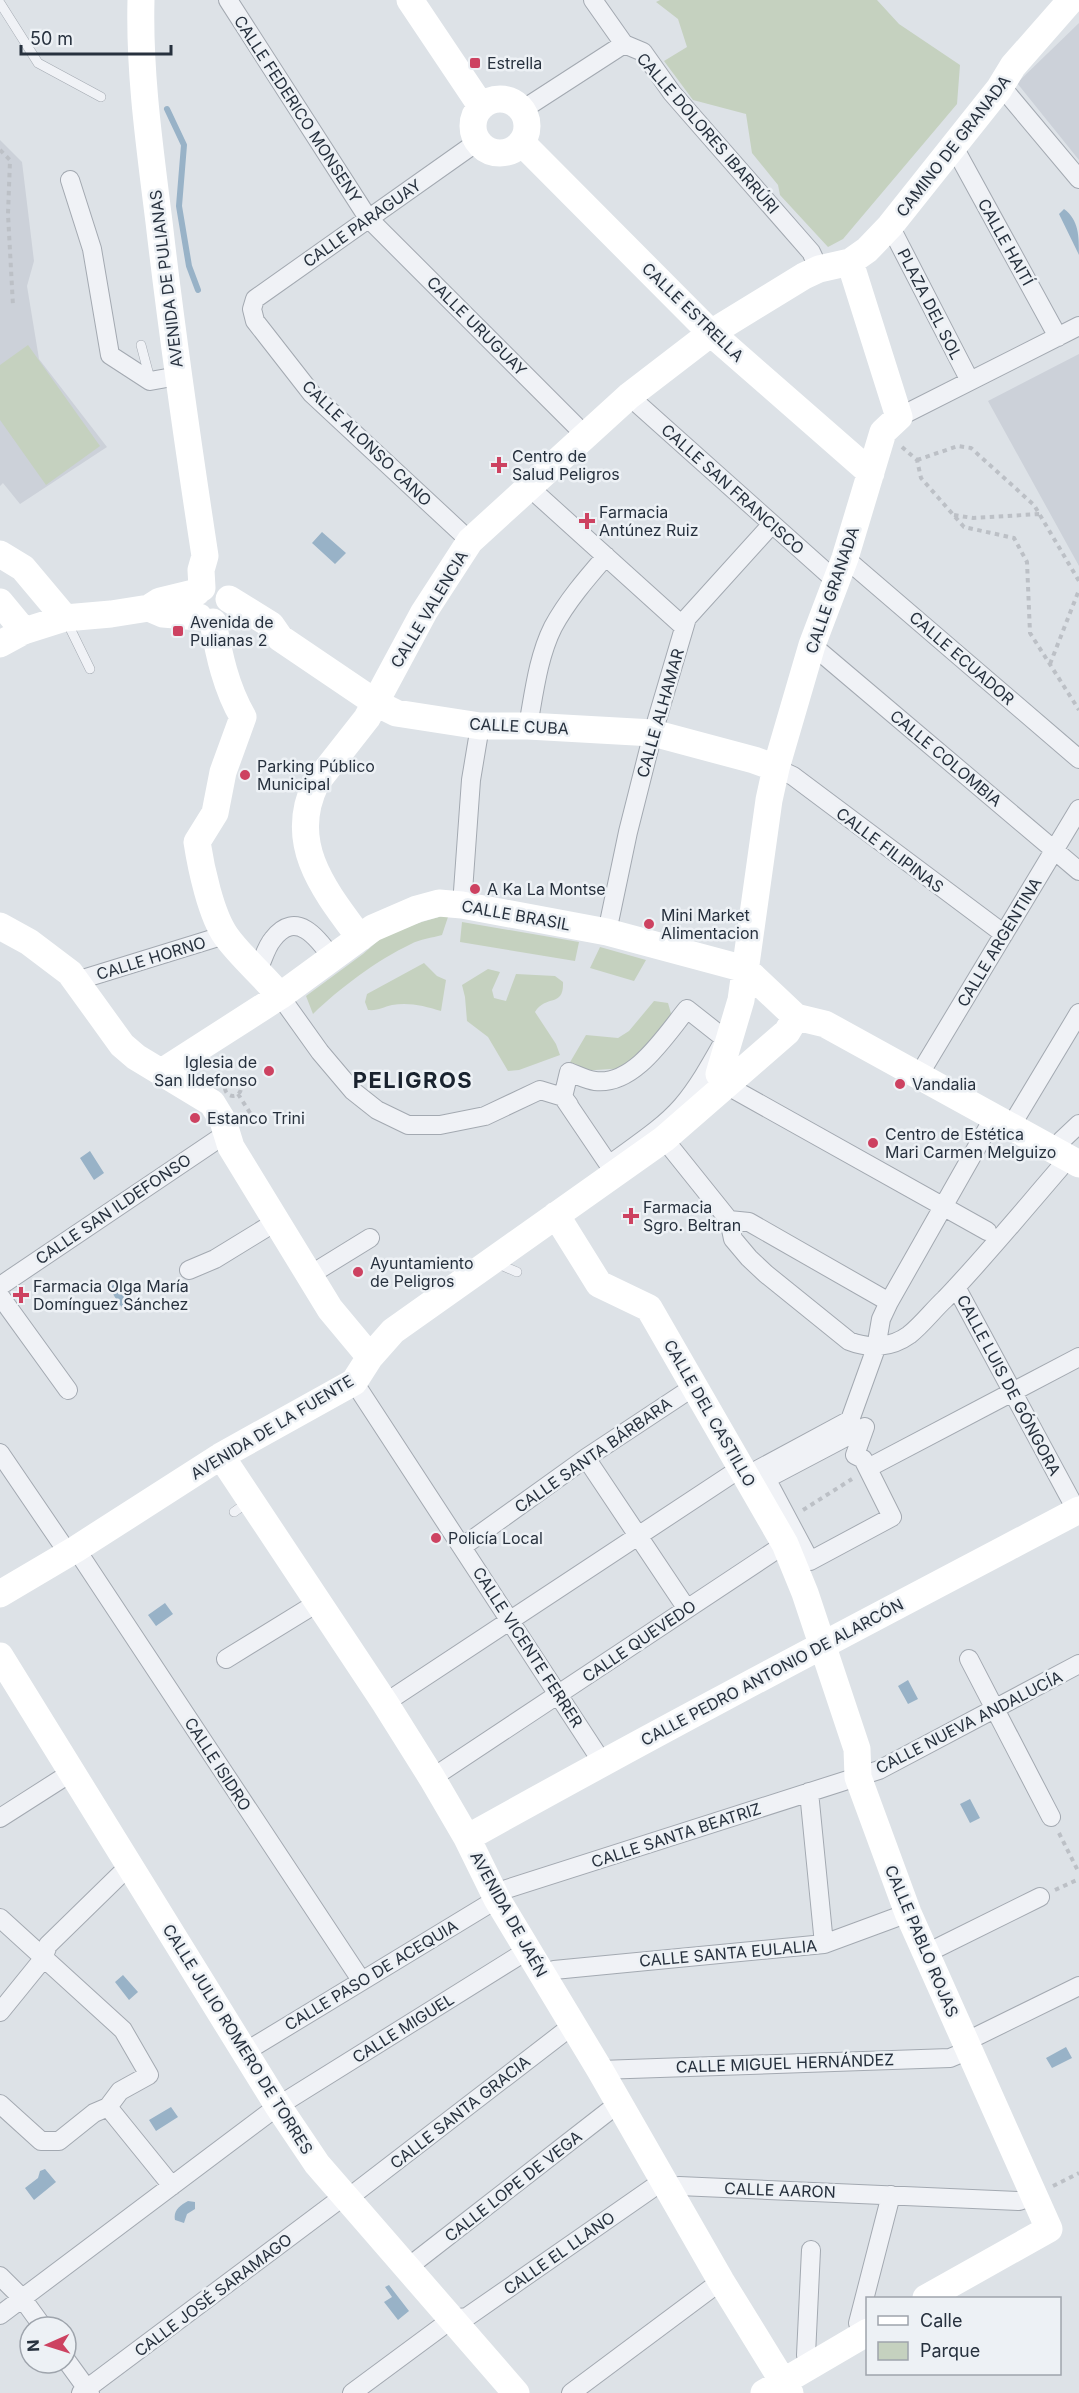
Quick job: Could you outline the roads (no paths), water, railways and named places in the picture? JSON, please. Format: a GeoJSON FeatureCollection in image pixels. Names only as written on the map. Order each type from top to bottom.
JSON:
{"type":"FeatureCollection","features":[{"type":"Feature","properties":{"kind":"street","name":"AVENIDA DE PULIANAS"},"geometry":{"type":"LineString","coordinates":[[141,0],[140,37],[155,189],[178,376],[205,556],[201,570],[212,604],[219,653],[233,700],[243,717],[223,772],[215,813],[197,842],[210,896],[225,935]]}},
{"type":"Feature","properties":{"kind":"street","name":"CALLE FEDERICO MONSENY"},"geometry":{"type":"LineString","coordinates":[[228,0],[368,218]]}},
{"type":"Feature","properties":{"kind":"street"},"geometry":{"type":"LineString","coordinates":[[410,0],[481,106]]}},
{"type":"Feature","properties":{"kind":"street","name":"CALLE DOLORES IBARRÚRI"},"geometry":{"type":"LineString","coordinates":[[593,0],[624,44],[643,52],[672,93],[811,252],[819,269]]}},
{"type":"Feature","properties":{"kind":"street","name":"CAMINO DE GRANADA"},"geometry":{"type":"LineString","coordinates":[[819,269],[850,262],[867,250],[890,226],[1001,86],[1013,66],[1071,0]]}},
{"type":"Feature","properties":{"kind":"street"},"geometry":{"type":"LineString","coordinates":[[522,110],[624,44]]}},
{"type":"Feature","properties":{"kind":"street"},"geometry":{"type":"LineString","coordinates":[[1001,86],[1079,179]]}},
{"type":"Feature","properties":{"kind":"street"},"geometry":{"type":"LineString","coordinates":[[504,99],[514,102],[522,110],[527,126],[522,143],[513,151],[502,154],[486,150],[477,142],[473,131],[473,121],[481,106],[493,100],[504,99]]}},
{"type":"Feature","properties":{"kind":"street","name":"CALLE PARAGUAY"},"geometry":{"type":"LineString","coordinates":[[252,309],[255,299],[477,142]]}},
{"type":"Feature","properties":{"kind":"street","name":"CALLE ESTRELLA"},"geometry":{"type":"LineString","coordinates":[[522,143],[711,333],[871,473]]}},
{"type":"Feature","properties":{"kind":"street","name":"CALLE HAITÍ"},"geometry":{"type":"LineString","coordinates":[[954,147],[1058,337]]}},
{"type":"Feature","properties":{"kind":"street"},"geometry":{"type":"LineString","coordinates":[[70,180],[92,249],[110,355],[150,381],[178,376]]}},
{"type":"Feature","properties":{"kind":"street","name":"CALLE URUGUAY"},"geometry":{"type":"LineString","coordinates":[[368,218],[585,435]]}},
{"type":"Feature","properties":{"kind":"street","name":"PLAZA DEL SOL"},"geometry":{"type":"LineString","coordinates":[[890,226],[970,381]]}},
{"type":"Feature","properties":{"kind":"street"},"geometry":{"type":"LineString","coordinates":[[850,262],[891,424],[1079,326]]}},
{"type":"Feature","properties":{"kind":"street","name":"CALLE VALENCIA"},"geometry":{"type":"LineString","coordinates":[[360,938],[326,891],[311,862],[305,820],[310,796],[316,783],[367,718],[424,612],[470,541],[629,396],[711,333],[819,269]]}},
{"type":"Feature","properties":{"kind":"street","name":"CALLE ALONSO CANO"},"geometry":{"type":"LineString","coordinates":[[252,309],[255,321],[312,394],[470,541]]}},
{"type":"Feature","properties":{"kind":"street","name":"CALLE SAN FRANCISCO"},"geometry":{"type":"LineString","coordinates":[[629,396],[772,524],[840,569]]}},
{"type":"Feature","properties":{"kind":"street","name":"CALLE GRANADA"},"geometry":{"type":"LineString","coordinates":[[746,969],[769,800],[776,768],[812,645],[840,569],[871,473],[891,424]]}},
{"type":"Feature","properties":{"kind":"street"},"geometry":{"type":"LineString","coordinates":[[529,487],[684,627]]}},
{"type":"Feature","properties":{"kind":"street","name":"CALLE ALHAMAR"},"geometry":{"type":"LineString","coordinates":[[607,932],[628,832],[653,733],[687,618],[772,524]]}},
{"type":"Feature","properties":{"kind":"street"},"geometry":{"type":"LineString","coordinates":[[0,554],[23,568],[65,618],[24,631],[0,644]]}},
{"type":"Feature","properties":{"kind":"street"},"geometry":{"type":"LineString","coordinates":[[528,726],[538,671],[553,628],[579,588],[606,556]]}},
{"type":"Feature","properties":{"kind":"street","name":"CALLE ECUADOR"},"geometry":{"type":"LineString","coordinates":[[840,569],[1079,759]]}},
{"type":"Feature","properties":{"kind":"street"},"geometry":{"type":"LineString","coordinates":[[0,602],[24,631]]}},
{"type":"Feature","properties":{"kind":"street","name":"CALLE CUBA"},"geometry":{"type":"LineString","coordinates":[[65,618],[149,608],[163,614],[212,604],[265,637],[280,638],[376,703],[396,713],[480,726],[528,726],[653,733],[776,768]]}},
{"type":"Feature","properties":{"kind":"street","name":"CALLE COLOMBIA"},"geometry":{"type":"LineString","coordinates":[[812,645],[1079,871]]}},
{"type":"Feature","properties":{"kind":"street"},"geometry":{"type":"LineString","coordinates":[[462,905],[471,780],[480,726]]}},
{"type":"Feature","properties":{"kind":"street","name":"CALLE FILIPINAS"},"geometry":{"type":"LineString","coordinates":[[776,768],[793,776],[1004,934]]}},
{"type":"Feature","properties":{"kind":"street","name":"CALLE ARGENTINA"},"geometry":{"type":"LineString","coordinates":[[919,1075],[1079,809]]}},
{"type":"Feature","properties":{"kind":"street","name":"CALLE BRASIL"},"geometry":{"type":"LineString","coordinates":[[163,1071],[280,996],[360,938],[396,916],[439,903],[462,905],[607,932],[746,969]]}},
{"type":"Feature","properties":{"kind":"street"},"geometry":{"type":"LineString","coordinates":[[0,926],[29,942],[70,973],[122,1045],[135,1057],[163,1071],[212,1103],[227,1133],[231,1147],[330,1309],[370,1358]]}},
{"type":"Feature","properties":{"kind":"street"},"geometry":{"type":"LineString","coordinates":[[258,970],[273,939],[287,928],[301,927],[315,935],[332,958]]}},
{"type":"Feature","properties":{"kind":"street"},"geometry":{"type":"LineString","coordinates":[[225,935],[280,996],[320,1052],[353,1091],[377,1110],[408,1125],[440,1125],[485,1116],[540,1090],[563,1097],[612,1170],[681,1107],[711,1065],[725,1039],[687,1010],[645,1060],[622,1077],[596,1082],[569,1072],[563,1097]]}},
{"type":"Feature","properties":{"kind":"street","name":"CALLE HORNO"},"geometry":{"type":"LineString","coordinates":[[76,981],[225,935]]}},
{"type":"Feature","properties":{"kind":"street"},"geometry":{"type":"LineString","coordinates":[[746,969],[796,1017],[825,1024],[1067,1157]]}},
{"type":"Feature","properties":{"kind":"street"},"geometry":{"type":"LineString","coordinates":[[746,969],[741,1000],[719,1074],[726,1085],[987,1231]]}},
{"type":"Feature","properties":{"kind":"street"},"geometry":{"type":"LineString","coordinates":[[385,1703],[511,1622],[638,1535],[744,1472],[850,1420],[876,1348],[881,1320],[888,1302],[943,1208],[1079,1014]]}},
{"type":"Feature","properties":{"kind":"street","name":"AVENIDA DE LA FUENTE"},"geometry":{"type":"LineString","coordinates":[[0,1594],[221,1456],[354,1382],[370,1358],[393,1331],[556,1215],[612,1170],[663,1139],[787,1032],[796,1017]]}},
{"type":"Feature","properties":{"kind":"street"},"geometry":{"type":"LineString","coordinates":[[1067,1157],[1062,1140],[1079,1124]]}},
{"type":"Feature","properties":{"kind":"street","name":"CALLE SAN ILDEFONSO"},"geometry":{"type":"LineString","coordinates":[[0,1286],[227,1133]]}},
{"type":"Feature","properties":{"kind":"street"},"geometry":{"type":"LineString","coordinates":[[663,1139],[729,1220],[733,1239],[766,1274],[849,1341],[863,1347],[876,1348],[909,1335],[956,1287],[1067,1157]]}},
{"type":"Feature","properties":{"kind":"street","name":"CALLE DEL CASTILLO"},"geometry":{"type":"LineString","coordinates":[[556,1215],[599,1284],[649,1308],[744,1472],[787,1532],[823,1644]]}},
{"type":"Feature","properties":{"kind":"street"},"geometry":{"type":"LineString","coordinates":[[729,1220],[749,1222],[888,1302]]}},
{"type":"Feature","properties":{"kind":"street"},"geometry":{"type":"LineString","coordinates":[[189,1270],[277,1221]]}},
{"type":"Feature","properties":{"kind":"street"},"geometry":{"type":"LineString","coordinates":[[310,1275],[370,1238]]}},
{"type":"Feature","properties":{"kind":"street","name":"CALLE LUIS DE GÓNGORA"},"geometry":{"type":"LineString","coordinates":[[956,1287],[1078,1512]]}},
{"type":"Feature","properties":{"kind":"street"},"geometry":{"type":"LineString","coordinates":[[0,1296],[68,1390]]}},
{"type":"Feature","properties":{"kind":"street"},"geometry":{"type":"LineString","coordinates":[[868,1468],[1079,1356]]}},
{"type":"Feature","properties":{"kind":"street","name":"CALLE VICENTE FERRER"},"geometry":{"type":"LineString","coordinates":[[354,1382],[602,1762]]}},
{"type":"Feature","properties":{"kind":"street","name":"CALLE SANTA BÁRBARA"},"geometry":{"type":"LineString","coordinates":[[462,1547],[586,1458],[695,1386]]}},
{"type":"Feature","properties":{"kind":"street"},"geometry":{"type":"LineString","coordinates":[[865,1427],[855,1455],[863,1458],[892,1516],[810,1561],[787,1532],[769,1484],[772,1476],[865,1427]]}},
{"type":"Feature","properties":{"kind":"street","name":"CALLE ISIDRO"},"geometry":{"type":"LineString","coordinates":[[0,1453],[72,1551],[361,1980]]}},
{"type":"Feature","properties":{"kind":"street","name":"AVENIDA DE JAÉN"},"geometry":{"type":"LineString","coordinates":[[221,1456],[242,1507],[317,1602],[432,1778],[467,1838],[492,1899],[528,1950],[600,2070],[721,2280],[778,2389]]}},
{"type":"Feature","properties":{"kind":"street"},"geometry":{"type":"LineString","coordinates":[[586,1458],[687,1609]]}},
{"type":"Feature","properties":{"kind":"street","name":"CALLE PEDRO ANTONIO DE ALARCÓN"},"geometry":{"type":"LineString","coordinates":[[467,1838],[602,1762],[823,1644],[1078,1512]]}},
{"type":"Feature","properties":{"kind":"street","name":"CALLE QUEVEDO"},"geometry":{"type":"LineString","coordinates":[[432,1778],[687,1609],[787,1532]]}},
{"type":"Feature","properties":{"kind":"street"},"geometry":{"type":"LineString","coordinates":[[226,1659],[317,1602]]}},
{"type":"Feature","properties":{"kind":"street","name":"CALLE PABLO ROJAS"},"geometry":{"type":"LineString","coordinates":[[823,1644],[858,1749],[858,1777],[908,1913],[1049,2229],[928,2297]]}},
{"type":"Feature","properties":{"kind":"street","name":"CALLE JULIO ROMERO DE TORRES"},"geometry":{"type":"LineString","coordinates":[[0,1656],[278,2106],[317,2164],[516,2393]]}},
{"type":"Feature","properties":{"kind":"street"},"geometry":{"type":"LineString","coordinates":[[969,1659],[1051,1817]]}},
{"type":"Feature","properties":{"kind":"street","name":"CALLE NUEVA ANDALUCÍA"},"geometry":{"type":"LineString","coordinates":[[858,1777],[879,1770],[1079,1664]]}},
{"type":"Feature","properties":{"kind":"street"},"geometry":{"type":"LineString","coordinates":[[0,1818],[72,1772]]}},
{"type":"Feature","properties":{"kind":"street","name":"CALLE SANTA BEATRIZ"},"geometry":{"type":"LineString","coordinates":[[492,1899],[858,1777]]}},
{"type":"Feature","properties":{"kind":"street"},"geometry":{"type":"LineString","coordinates":[[809,1792],[824,1944]]}},
{"type":"Feature","properties":{"kind":"street"},"geometry":{"type":"LineString","coordinates":[[0,2012],[43,1959],[48,1945],[130,1865]]}},
{"type":"Feature","properties":{"kind":"street"},"geometry":{"type":"LineString","coordinates":[[927,1953],[1040,1897]]}},
{"type":"Feature","properties":{"kind":"street","name":"CALLE PASO DE ACEQUIA"},"geometry":{"type":"LineString","coordinates":[[245,2052],[492,1899]]}},
{"type":"Feature","properties":{"kind":"street","name":"CALLE SANTA EULALIA"},"geometry":{"type":"LineString","coordinates":[[544,1976],[554,1970],[824,1944],[908,1913]]}},
{"type":"Feature","properties":{"kind":"street"},"geometry":{"type":"LineString","coordinates":[[0,1918],[123,2030],[149,2076],[120,2091],[108,2107],[94,2113],[59,2141],[41,2141],[0,2104]]}},
{"type":"Feature","properties":{"kind":"street","name":"CALLE MIGUEL"},"geometry":{"type":"LineString","coordinates":[[0,2315],[278,2106],[528,1950]]}},
{"type":"Feature","properties":{"kind":"street","name":"CALLE MIGUEL HERNÁNDEZ"},"geometry":{"type":"LineString","coordinates":[[600,2070],[950,2058],[967,2046],[1079,1986]]}},
{"type":"Feature","properties":{"kind":"street","name":"CALLE SANTA GRACIA"},"geometry":{"type":"LineString","coordinates":[[346,2198],[573,2025]]}},
{"type":"Feature","properties":{"kind":"street","name":"CALLE LOPE DE VEGA"},"geometry":{"type":"LineString","coordinates":[[407,2268],[619,2103]]}},
{"type":"Feature","properties":{"kind":"street"},"geometry":{"type":"LineString","coordinates":[[108,2107],[172,2186]]}},
{"type":"Feature","properties":{"kind":"street","name":"CALLE AARON"},"geometry":{"type":"LineString","coordinates":[[667,2186],[1019,2200],[1034,2196]]}},
{"type":"Feature","properties":{"kind":"street","name":"CALLE EL LLANO"},"geometry":{"type":"LineString","coordinates":[[352,2393],[452,2319],[467,2316],[667,2186]]}},
{"type":"Feature","properties":{"kind":"street"},"geometry":{"type":"LineString","coordinates":[[778,2389],[810,2364],[865,2333],[858,2323],[891,2195]]}},
{"type":"Feature","properties":{"kind":"street","name":"CALLE JOSÉ SARAMAGO"},"geometry":{"type":"LineString","coordinates":[[86,2392],[346,2198]]}},
{"type":"Feature","properties":{"kind":"street"},"geometry":{"type":"LineString","coordinates":[[810,2364],[806,2355],[811,2250]]}},
{"type":"Feature","properties":{"kind":"street"},"geometry":{"type":"LineString","coordinates":[[0,2276],[22,2298],[34,2315]]}},
{"type":"Feature","properties":{"kind":"street"},"geometry":{"type":"LineString","coordinates":[[571,2393],[721,2280]]}},
{"type":"Feature","properties":{"kind":"street"},"geometry":{"type":"LineString","coordinates":[[75,2375],[86,2392]]}},
{"type":"Feature","properties":{"kind":"lane"},"geometry":{"type":"LineString","coordinates":[[0,3],[38,63],[101,98]]}},
{"type":"Feature","properties":{"kind":"lane"},"geometry":{"type":"LineString","coordinates":[[141,345],[150,381]]}},
{"type":"Feature","properties":{"kind":"lane"},"geometry":{"type":"LineString","coordinates":[[65,618],[90,669]]}},
{"type":"Feature","properties":{"kind":"lane"},"geometry":{"type":"LineString","coordinates":[[491,1261],[516,1272]]}},
{"type":"Feature","properties":{"kind":"water"},"geometry":{"type":"Polygon","coordinates":[[[1064,209],[1075,223],[1079,255],[1059,214],[1064,209]]]}},
{"type":"Feature","properties":{"kind":"water"},"geometry":{"type":"Polygon","coordinates":[[[322,532],[346,553],[335,564],[312,543],[322,532]]]}},
{"type":"Feature","properties":{"kind":"water"},"geometry":{"type":"Polygon","coordinates":[[[90,1151],[104,1173],[94,1180],[80,1158],[90,1151]]]}},
{"type":"Feature","properties":{"kind":"water"},"geometry":{"type":"Polygon","coordinates":[[[119,1281],[132,1301],[122,1308],[109,1288],[119,1281]]]}},
{"type":"Feature","properties":{"kind":"water"},"geometry":{"type":"Polygon","coordinates":[[[165,1603],[173,1614],[156,1626],[148,1615],[165,1603]]]}},
{"type":"Feature","properties":{"kind":"water"},"geometry":{"type":"Polygon","coordinates":[[[908,1680],[918,1699],[908,1704],[898,1686],[908,1680]]]}},
{"type":"Feature","properties":{"kind":"water"},"geometry":{"type":"Polygon","coordinates":[[[970,1799],[980,1818],[970,1823],[960,1804],[970,1799]]]}},
{"type":"Feature","properties":{"kind":"water"},"geometry":{"type":"Polygon","coordinates":[[[123,1975],[138,1992],[129,2000],[115,1982],[123,1975]]]}},
{"type":"Feature","properties":{"kind":"water"},"geometry":{"type":"Polygon","coordinates":[[[1066,2047],[1072,2058],[1052,2068],[1046,2058],[1066,2047]]]}},
{"type":"Feature","properties":{"kind":"water"},"geometry":{"type":"Polygon","coordinates":[[[171,2107],[178,2117],[156,2131],[149,2120],[171,2107]]]}},
{"type":"Feature","properties":{"kind":"water"},"geometry":{"type":"Polygon","coordinates":[[[45,2169],[56,2182],[34,2200],[25,2188],[38,2178],[40,2171],[45,2169]]]}},
{"type":"Feature","properties":{"kind":"water"},"geometry":{"type":"Polygon","coordinates":[[[188,2201],[195,2202],[195,2209],[187,2214],[184,2223],[175,2220],[178,2209],[188,2201]]]}},
{"type":"Feature","properties":{"kind":"water"},"geometry":{"type":"Polygon","coordinates":[[[389,2285],[409,2311],[398,2320],[384,2302],[392,2297],[385,2287],[389,2285]]]}},
{"type":"Feature","properties":{"kind":"waterway"},"geometry":{"type":"LineString","coordinates":[[167,109],[184,145],[179,206],[189,266],[198,290]]}},
{"type":"Feature","properties":{"kind":"place","name":"Estrella"},"geometry":{"type":"Point","coordinates":[475,63]}},
{"type":"Feature","properties":{"kind":"place","name":"Centro de Salud Peligros"},"geometry":{"type":"Point","coordinates":[499,465]}},
{"type":"Feature","properties":{"kind":"place","name":"Farmacia Antúnez Ruiz"},"geometry":{"type":"Point","coordinates":[587,521]}},
{"type":"Feature","properties":{"kind":"place","name":"Avenida de Pulianas 2"},"geometry":{"type":"Point","coordinates":[178,631]}},
{"type":"Feature","properties":{"kind":"place","name":"Parking Público Municipal"},"geometry":{"type":"Point","coordinates":[245,775]}},
{"type":"Feature","properties":{"kind":"place","name":"A Ka La Montse"},"geometry":{"type":"Point","coordinates":[475,889]}},
{"type":"Feature","properties":{"kind":"place","name":"Mini Market Alimentacion"},"geometry":{"type":"Point","coordinates":[649,924]}},
{"type":"Feature","properties":{"kind":"place","name":"Iglesia de San Ildefonso"},"geometry":{"type":"Point","coordinates":[269,1071]}},
{"type":"Feature","properties":{"kind":"place","name":"Vandalia"},"geometry":{"type":"Point","coordinates":[900,1084]}},
{"type":"Feature","properties":{"kind":"place","name":"Estanco Trini"},"geometry":{"type":"Point","coordinates":[195,1118]}},
{"type":"Feature","properties":{"kind":"place","name":"Centro de Estética Mari Carmen Melguizo"},"geometry":{"type":"Point","coordinates":[873,1143]}},
{"type":"Feature","properties":{"kind":"place","name":"Farmacia Sgro. Beltran"},"geometry":{"type":"Point","coordinates":[631,1216]}},
{"type":"Feature","properties":{"kind":"place","name":"Ayuntamiento de Peligros"},"geometry":{"type":"Point","coordinates":[358,1272]}},
{"type":"Feature","properties":{"kind":"place","name":"Farmacia Olga María Domínguez Sánchez"},"geometry":{"type":"Point","coordinates":[21,1295]}},
{"type":"Feature","properties":{"kind":"place","name":"Policía Local"},"geometry":{"type":"Point","coordinates":[436,1538]}},
{"type":"Feature","properties":{"kind":"district","name":"PELIGROS"},"geometry":{"type":"Point","coordinates":[413,1080]}}]}
